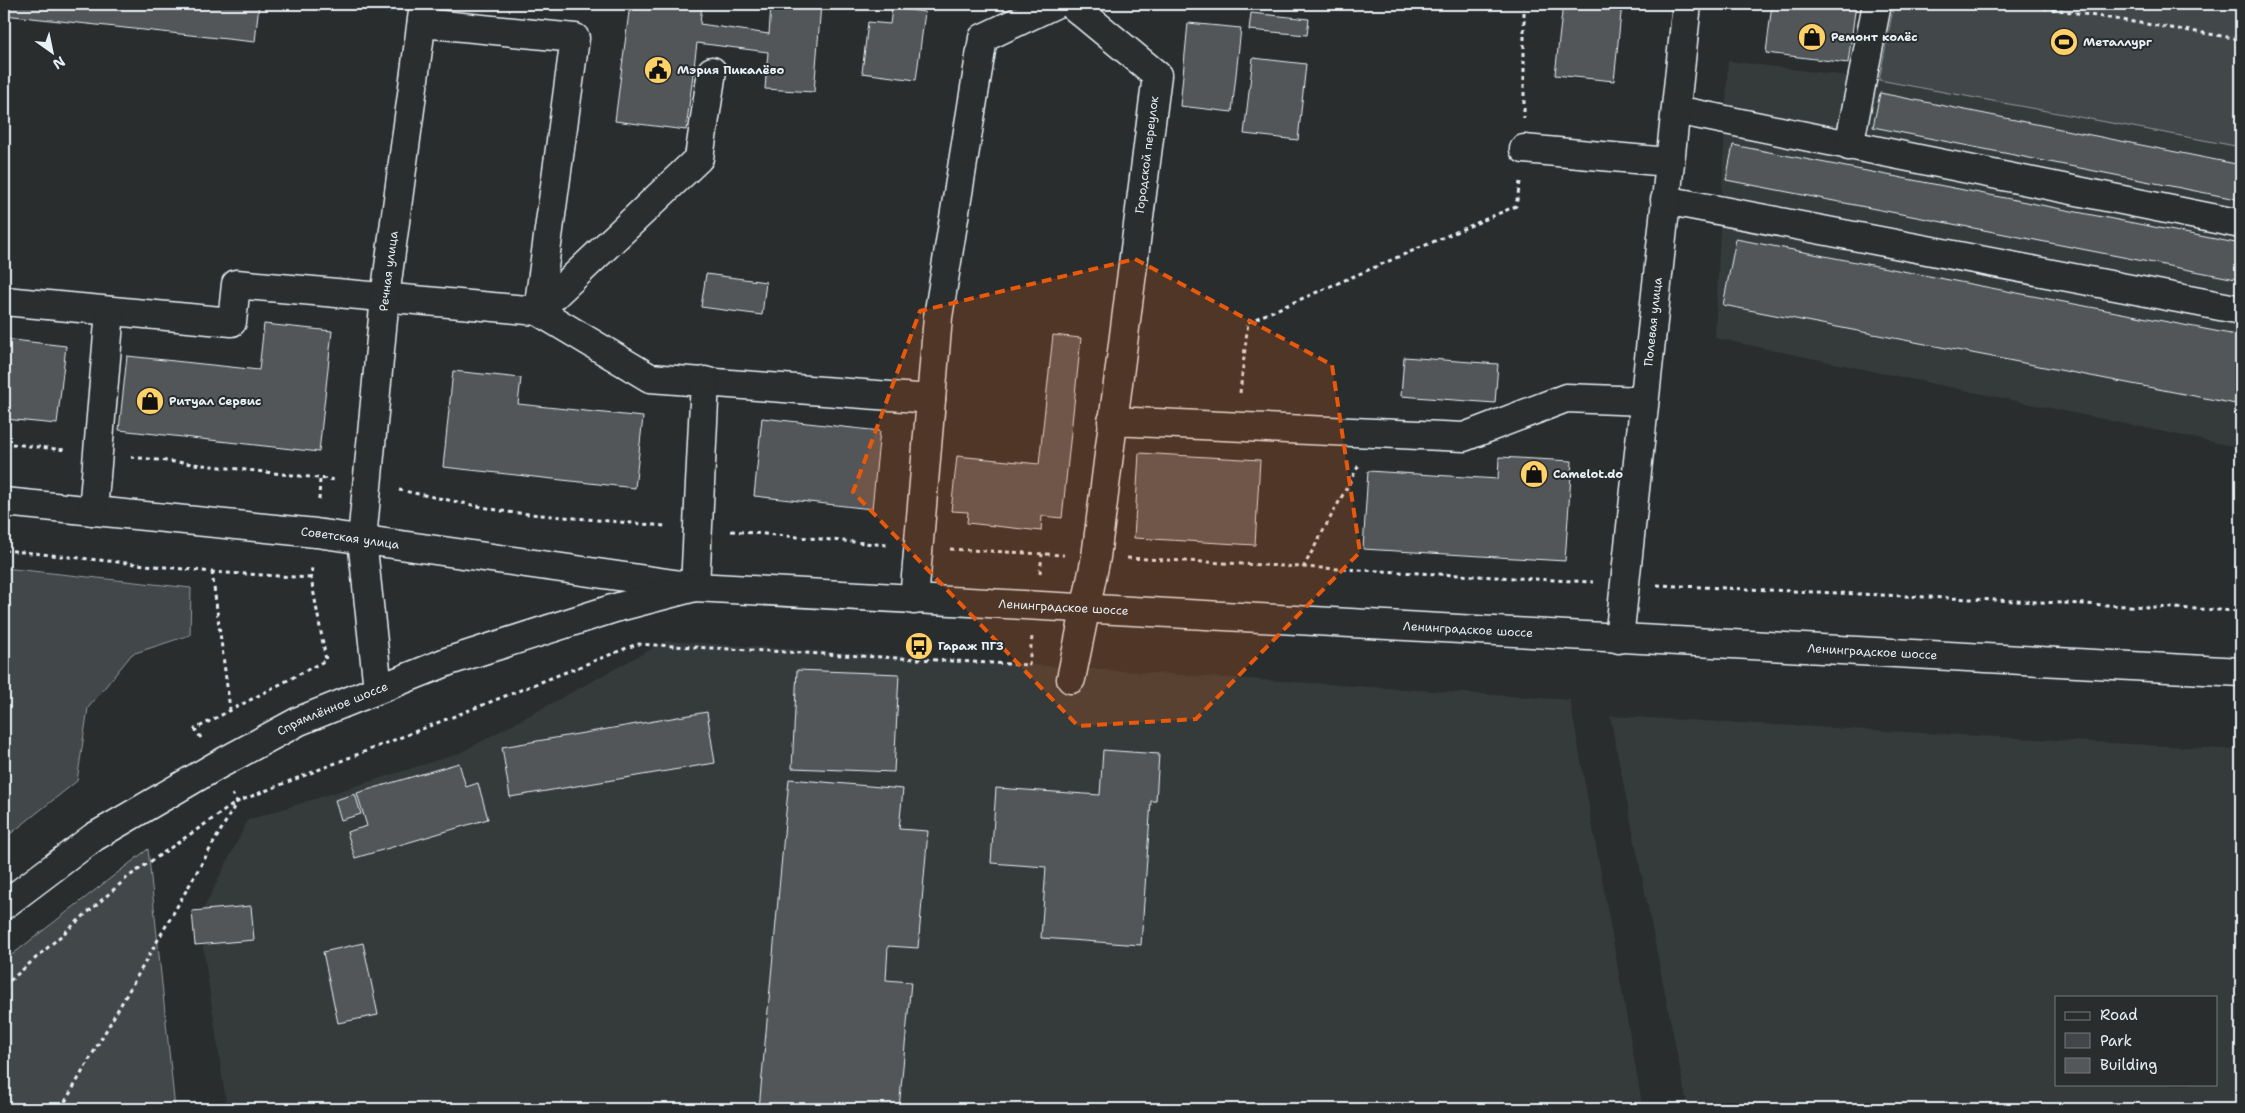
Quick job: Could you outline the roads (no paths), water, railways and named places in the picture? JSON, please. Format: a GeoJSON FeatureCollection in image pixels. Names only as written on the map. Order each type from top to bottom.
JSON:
{"type":"FeatureCollection","features":[{"type":"Feature","properties":{"kind":"main road"},"geometry":{"type":"LineString","coordinates":[[914,600],[938,318],[983,38],[1055,4]]}},
{"type":"Feature","properties":{"kind":"main road","name":"Городской переулок"},"geometry":{"type":"LineString","coordinates":[[1071,4],[1156,75],[1112,421]]}},
{"type":"Feature","properties":{"kind":"main road","name":"Полевая улица"},"geometry":{"type":"LineString","coordinates":[[1619,639],[1668,162],[1676,110],[1687,4]]}},
{"type":"Feature","properties":{"kind":"main road"},"geometry":{"type":"LineString","coordinates":[[1849,146],[1876,4]]}},
{"type":"Feature","properties":{"kind":"main road"},"geometry":{"type":"LineString","coordinates":[[423,14],[575,38],[538,311]]}},
{"type":"Feature","properties":{"kind":"main road","name":"Речная улица"},"geometry":{"type":"LineString","coordinates":[[378,689],[362,539],[385,297],[423,14]]}},
{"type":"Feature","properties":{"kind":"main road"},"geometry":{"type":"LineString","coordinates":[[538,311],[699,158],[712,71]]}},
{"type":"Feature","properties":{"kind":"main road"},"geometry":{"type":"LineString","coordinates":[[1676,110],[2241,224]]}},
{"type":"Feature","properties":{"kind":"main road"},"geometry":{"type":"LineString","coordinates":[[1524,149],[1668,162]]}},
{"type":"Feature","properties":{"kind":"main road"},"geometry":{"type":"LineString","coordinates":[[1665,200],[2241,310]]}},
{"type":"Feature","properties":{"kind":"main road"},"geometry":{"type":"LineString","coordinates":[[4,301],[232,322],[236,284],[538,311],[650,378],[931,398]]}},
{"type":"Feature","properties":{"kind":"main road"},"geometry":{"type":"LineString","coordinates":[[93,511],[110,311]]}},
{"type":"Feature","properties":{"kind":"main road"},"geometry":{"type":"LineString","coordinates":[[694,587],[705,381]]}},
{"type":"Feature","properties":{"kind":"main road"},"geometry":{"type":"LineString","coordinates":[[1071,679],[1084,608],[1096,557],[1112,421],[1464,438],[1566,398],[1644,401]]}},
{"type":"Feature","properties":{"kind":"main road","name":"Советская улица"},"geometry":{"type":"LineString","coordinates":[[4,502],[362,539],[694,587]]}},
{"type":"Feature","properties":{"kind":"main road","name":"Ленинградское шоссе"},"geometry":{"type":"LineString","coordinates":[[694,587],[2241,672]]}},
{"type":"Feature","properties":{"kind":"main road","name":"Спрямлённое шоссе"},"geometry":{"type":"LineString","coordinates":[[4,905],[94,837],[216,766],[299,721],[449,661],[615,608],[694,587]]}},
{"type":"Feature","properties":{"kind":"place","name":"Ремонт колёс"},"geometry":{"type":"Point","coordinates":[1812,37]}},
{"type":"Feature","properties":{"kind":"place","name":"Металлург"},"geometry":{"type":"Point","coordinates":[2064,42]}},
{"type":"Feature","properties":{"kind":"place","name":"Мэрия Пикалёво"},"geometry":{"type":"Point","coordinates":[658,70]}},
{"type":"Feature","properties":{"kind":"place","name":"Ритуал Сервис"},"geometry":{"type":"Point","coordinates":[150,401]}},
{"type":"Feature","properties":{"kind":"place","name":"Camelot.do"},"geometry":{"type":"Point","coordinates":[1534,474]}},
{"type":"Feature","properties":{"kind":"place","name":"Гараж ПГЗ"},"geometry":{"type":"Point","coordinates":[919,646]}}]}
